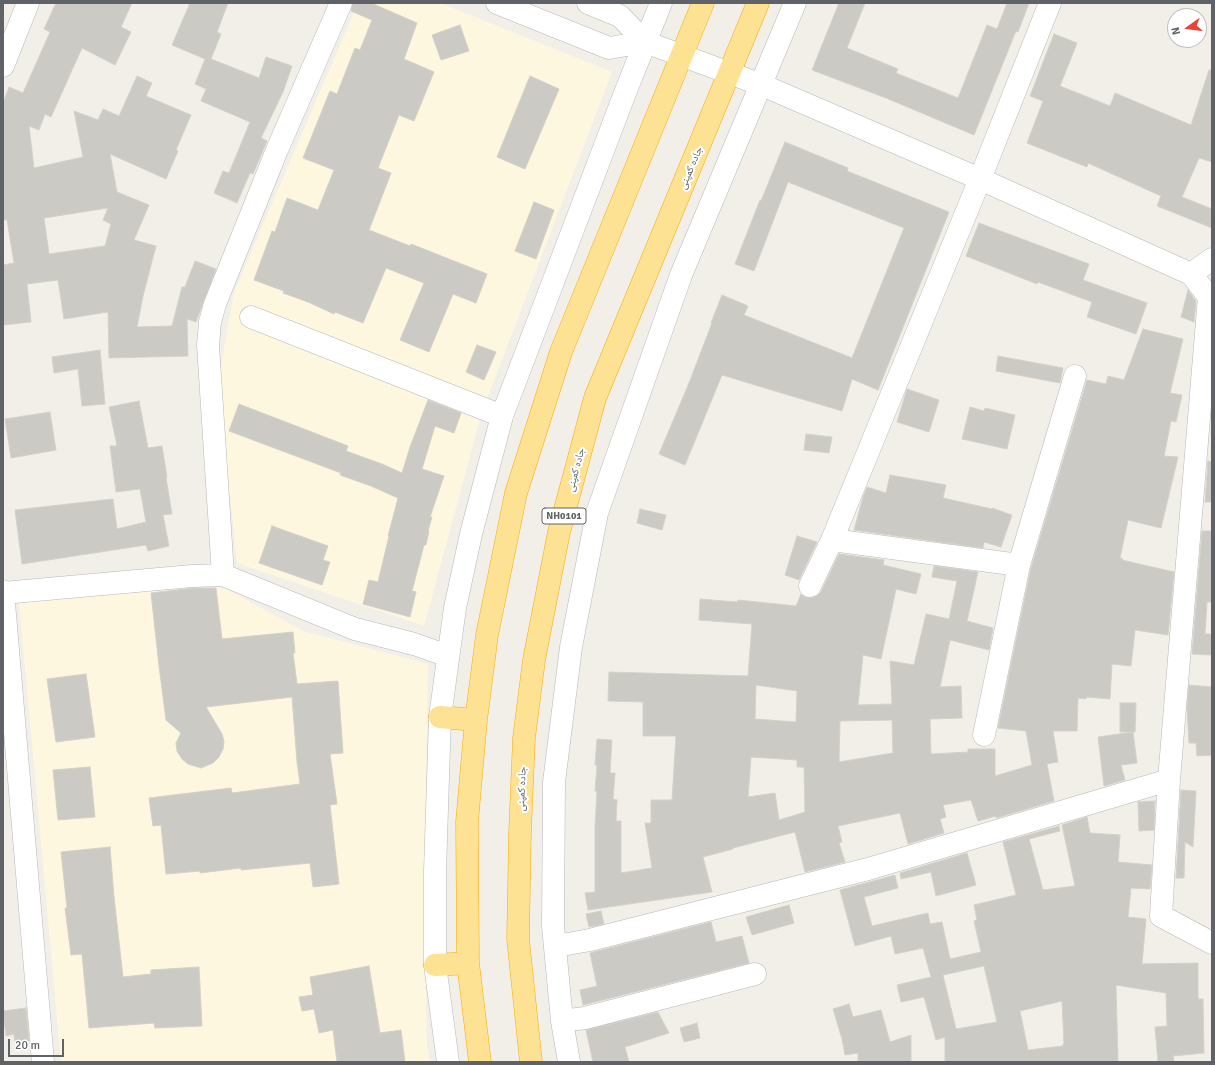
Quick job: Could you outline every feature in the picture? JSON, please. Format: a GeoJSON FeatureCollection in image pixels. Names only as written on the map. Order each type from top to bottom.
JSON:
{"type":"FeatureCollection","features":[{"type":"Feature","properties":{"kind":"highway"},"geometry":{"type":"LineString","coordinates":[[480,1062],[468,963],[467,822],[476,720],[487,635],[516,493],[561,352],[703,3]]}},
{"type":"Feature","properties":{"kind":"highway","name":"جاده کمپنی"},"geometry":{"type":"LineString","coordinates":[[530,1062],[518,939],[524,738],[534,660],[559,532],[595,398],[758,3]]}},
{"type":"Feature","properties":{"kind":"highway"},"geometry":{"type":"LineString","coordinates":[[440,717],[476,720]]}},
{"type":"Feature","properties":{"kind":"highway"},"geometry":{"type":"LineString","coordinates":[[435,965],[468,963]]}},
{"type":"Feature","properties":{"kind":"street"},"geometry":{"type":"LineString","coordinates":[[3,66],[28,3]]}},
{"type":"Feature","properties":{"kind":"street"},"geometry":{"type":"LineString","coordinates":[[223,576],[208,344],[210,322],[215,304],[277,150],[341,3]]}},
{"type":"Feature","properties":{"kind":"street"},"geometry":{"type":"LineString","coordinates":[[498,3],[609,48],[645,42]]}},
{"type":"Feature","properties":{"kind":"street"},"geometry":{"type":"LineString","coordinates":[[588,3],[620,16],[645,42],[762,85],[980,179],[1191,274],[1211,298],[1169,780],[1161,916],[1212,943]]}},
{"type":"Feature","properties":{"kind":"street"},"geometry":{"type":"LineString","coordinates":[[448,1062],[435,965],[435,871],[440,717],[455,608],[468,549],[502,416],[661,3]]}},
{"type":"Feature","properties":{"kind":"street"},"geometry":{"type":"LineString","coordinates":[[569,1062],[562,1021],[553,926],[554,782],[571,647],[597,513],[682,276],[795,3]]}},
{"type":"Feature","properties":{"kind":"street"},"geometry":{"type":"LineString","coordinates":[[810,586],[832,540],[980,179],[1050,3]]}},
{"type":"Feature","properties":{"kind":"street"},"geometry":{"type":"LineString","coordinates":[[1191,274],[1212,259]]}},
{"type":"Feature","properties":{"kind":"street"},"geometry":{"type":"LineString","coordinates":[[251,317],[502,416]]}},
{"type":"Feature","properties":{"kind":"street"},"geometry":{"type":"LineString","coordinates":[[984,735],[1019,565],[1075,376]]}},
{"type":"Feature","properties":{"kind":"street"},"geometry":{"type":"LineString","coordinates":[[832,540],[1019,565]]}},
{"type":"Feature","properties":{"kind":"street"},"geometry":{"type":"LineString","coordinates":[[43,1062],[3,593],[192,576],[223,576],[355,629],[414,644],[448,656]]}},
{"type":"Feature","properties":{"kind":"street"},"geometry":{"type":"LineString","coordinates":[[556,946],[590,940],[868,869],[1169,780]]}},
{"type":"Feature","properties":{"kind":"street"},"geometry":{"type":"LineString","coordinates":[[562,1021],[585,1018],[755,974]]}},
{"type":"Feature","properties":{"kind":"shaded area"},"geometry":{"type":"Polygon","coordinates":[[[358,3],[440,3],[612,72],[482,412],[424,626],[237,563],[218,381],[234,292],[358,3]]]}},
{"type":"Feature","properties":{"kind":"shaded area"},"geometry":{"type":"Polygon","coordinates":[[[196,585],[225,588],[303,631],[428,664],[424,908],[427,1044],[430,1062],[61,1062],[19,602],[196,585]]]}},
{"type":"Feature","properties":{"kind":"building"},"geometry":{"type":"Polygon","coordinates":[[[56,3],[132,3],[121,27],[131,32],[115,65],[82,48],[51,117],[45,114],[39,130],[29,126],[34,168],[83,157],[74,111],[98,120],[103,109],[119,116],[137,76],[152,83],[146,96],[191,115],[176,150],[178,151],[166,179],[110,154],[117,192],[149,205],[134,240],[156,246],[143,296],[137,327],[172,326],[182,287],[185,287],[195,261],[216,269],[196,322],[187,319],[188,356],[109,358],[108,312],[64,319],[58,280],[27,284],[31,322],[3,325],[3,265],[14,263],[7,220],[3,220],[3,103],[9,87],[23,93],[50,32],[44,29],[56,3]],[[108,208],[44,218],[49,254],[105,246],[111,224],[103,220],[108,208]]]}},
{"type":"Feature","properties":{"kind":"building"},"geometry":{"type":"Polygon","coordinates":[[[190,3],[228,3],[217,32],[221,34],[211,59],[259,78],[266,57],[292,66],[283,92],[261,138],[267,141],[253,174],[250,173],[237,203],[214,193],[223,171],[229,173],[250,122],[201,101],[206,89],[195,84],[205,59],[172,45],[190,3]]]}},
{"type":"Feature","properties":{"kind":"building"},"geometry":{"type":"Polygon","coordinates":[[[353,3],[371,3],[417,23],[404,59],[434,72],[414,121],[399,115],[378,168],[391,173],[369,230],[410,246],[411,244],[487,274],[476,303],[453,294],[429,352],[400,340],[424,283],[386,268],[363,323],[335,312],[334,314],[283,293],[284,291],[254,280],[272,231],[275,232],[287,198],[318,210],[334,170],[303,158],[330,91],[337,94],[355,48],[360,50],[372,20],[351,11],[353,3]]]}},
{"type":"Feature","properties":{"kind":"building"},"geometry":{"type":"Polygon","coordinates":[[[839,3],[865,3],[847,48],[898,69],[896,73],[958,98],[987,25],[997,29],[1007,3],[1029,3],[1018,32],[1016,31],[974,135],[886,98],[812,70],[839,3]]]}},
{"type":"Feature","properties":{"kind":"building"},"geometry":{"type":"Polygon","coordinates":[[[460,25],[469,51],[441,60],[432,35],[460,25]]]}},
{"type":"Feature","properties":{"kind":"building"},"geometry":{"type":"Polygon","coordinates":[[[1054,34],[1077,43],[1060,86],[1110,106],[1115,93],[1191,125],[1209,70],[1212,70],[1212,162],[1199,158],[1182,197],[1212,209],[1212,228],[1157,206],[1161,196],[1088,163],[1087,167],[1027,143],[1043,101],[1030,96],[1054,34]]]}},
{"type":"Feature","properties":{"kind":"building"},"geometry":{"type":"Polygon","coordinates":[[[530,76],[559,89],[525,169],[497,157],[530,76]]]}},
{"type":"Feature","properties":{"kind":"building"},"geometry":{"type":"Polygon","coordinates":[[[785,142],[848,168],[847,171],[949,212],[878,390],[852,379],[842,411],[722,375],[685,465],[659,454],[689,383],[722,295],[748,306],[744,315],[852,358],[904,228],[788,182],[754,271],[735,264],[785,142]]]}},
{"type":"Feature","properties":{"kind":"building"},"geometry":{"type":"Polygon","coordinates":[[[534,202],[554,210],[536,259],[515,251],[534,202]]]}},
{"type":"Feature","properties":{"kind":"building"},"geometry":{"type":"Polygon","coordinates":[[[979,223],[1089,264],[1083,280],[1147,303],[1136,334],[1087,317],[1092,302],[1038,282],[1037,284],[966,256],[979,223]]]}},
{"type":"Feature","properties":{"kind":"building"},"geometry":{"type":"Polygon","coordinates":[[[1188,290],[1196,301],[1194,322],[1181,317],[1188,290]]]}},
{"type":"Feature","properties":{"kind":"building"},"geometry":{"type":"Polygon","coordinates":[[[1143,329],[1183,339],[1170,393],[1182,395],[1176,422],[1171,421],[1164,456],[1178,457],[1161,528],[1128,520],[1120,558],[1123,559],[1122,560],[1174,572],[1168,635],[1135,630],[1131,666],[1112,664],[1110,699],[1086,697],[1086,699],[1078,698],[1077,731],[1053,731],[1058,762],[1047,764],[1054,801],[996,818],[996,816],[978,821],[971,800],[943,805],[946,817],[940,819],[944,833],[908,844],[900,813],[838,826],[842,842],[839,843],[845,862],[805,872],[795,832],[703,857],[712,892],[588,910],[585,893],[595,892],[595,827],[597,791],[595,791],[597,765],[595,765],[597,739],[612,740],[610,773],[615,773],[613,799],[617,800],[616,821],[621,821],[621,873],[652,868],[645,823],[651,823],[651,800],[672,800],[676,736],[643,736],[643,702],[608,701],[609,672],[748,676],[752,624],[699,620],[700,599],[737,602],[738,600],[796,606],[801,594],[805,597],[811,598],[817,596],[821,592],[839,554],[884,560],[883,565],[921,574],[916,594],[896,589],[881,659],[863,655],[858,705],[892,704],[890,661],[914,665],[926,614],[949,619],[957,581],[932,577],[934,566],[978,572],[967,621],[993,628],[989,650],[950,640],[940,687],[961,686],[962,718],[930,719],[931,754],[968,752],[968,749],[995,749],[995,776],[1032,765],[1026,731],[998,728],[1031,568],[1087,380],[1106,384],[1108,376],[1124,380],[1143,329]],[[756,685],[755,719],[796,722],[797,691],[756,685]],[[892,720],[840,721],[839,762],[893,753],[892,720]],[[751,757],[748,797],[775,793],[779,820],[805,812],[804,767],[797,767],[797,760],[751,757]]]}},
{"type":"Feature","properties":{"kind":"building"},"geometry":{"type":"Polygon","coordinates":[[[477,345],[496,352],[484,380],[466,372],[477,345]]]}},
{"type":"Feature","properties":{"kind":"building"},"geometry":{"type":"Polygon","coordinates":[[[100,350],[105,404],[82,406],[78,369],[54,373],[52,357],[100,350]]]}},
{"type":"Feature","properties":{"kind":"building"},"geometry":{"type":"Polygon","coordinates":[[[998,356],[1063,368],[1060,383],[996,371],[998,356]]]}},
{"type":"Feature","properties":{"kind":"building"},"geometry":{"type":"Polygon","coordinates":[[[907,389],[939,400],[929,432],[897,422],[907,389]]]}},
{"type":"Feature","properties":{"kind":"building"},"geometry":{"type":"Polygon","coordinates":[[[428,400],[461,413],[454,433],[435,426],[422,469],[444,476],[430,517],[432,517],[426,545],[424,545],[412,591],[416,592],[410,617],[363,604],[369,580],[378,582],[398,498],[371,486],[340,475],[341,473],[229,431],[239,404],[348,446],[346,451],[402,473],[428,400]]]}},
{"type":"Feature","properties":{"kind":"building"},"geometry":{"type":"Polygon","coordinates":[[[139,401],[148,448],[162,446],[172,514],[163,515],[169,546],[148,551],[146,545],[22,564],[15,510],[113,499],[117,529],[146,522],[140,489],[116,492],[110,446],[117,446],[109,407],[139,401]]]}},
{"type":"Feature","properties":{"kind":"building"},"geometry":{"type":"Polygon","coordinates":[[[970,407],[984,411],[985,408],[1015,415],[1007,449],[962,439],[970,407]]]}},
{"type":"Feature","properties":{"kind":"building"},"geometry":{"type":"Polygon","coordinates":[[[50,412],[56,450],[11,458],[5,419],[50,412]]]}},
{"type":"Feature","properties":{"kind":"building"},"geometry":{"type":"Polygon","coordinates":[[[806,434],[832,437],[829,453],[804,450],[806,434]]]}},
{"type":"Feature","properties":{"kind":"building"},"geometry":{"type":"Polygon","coordinates":[[[1208,461],[1212,462],[1212,502],[1205,502],[1208,461]]]}},
{"type":"Feature","properties":{"kind":"building"},"geometry":{"type":"Polygon","coordinates":[[[890,475],[946,485],[943,498],[992,508],[1012,515],[1001,547],[984,542],[983,548],[854,530],[867,487],[886,493],[890,475]]]}},
{"type":"Feature","properties":{"kind":"building"},"geometry":{"type":"Polygon","coordinates":[[[640,509],[666,515],[662,530],[637,523],[640,509]]]}},
{"type":"Feature","properties":{"kind":"building"},"geometry":{"type":"Polygon","coordinates":[[[272,526],[328,546],[323,560],[330,562],[322,585],[259,563],[272,526]]]}},
{"type":"Feature","properties":{"kind":"building"},"geometry":{"type":"Polygon","coordinates":[[[1202,531],[1212,531],[1212,602],[1207,602],[1205,634],[1212,634],[1212,655],[1192,654],[1202,531]]]}},
{"type":"Feature","properties":{"kind":"building"},"geometry":{"type":"Polygon","coordinates":[[[797,536],[817,542],[799,580],[785,575],[797,536]]]}},
{"type":"Feature","properties":{"kind":"building"},"geometry":{"type":"Polygon","coordinates":[[[193,588],[216,588],[222,639],[293,632],[295,653],[293,653],[297,684],[338,681],[343,753],[330,754],[337,804],[330,805],[339,884],[313,887],[310,863],[241,870],[241,868],[200,873],[200,871],[166,874],[161,825],[153,826],[149,798],[231,788],[232,793],[300,784],[292,697],[206,707],[222,734],[224,741],[223,749],[219,757],[213,763],[201,768],[188,764],[182,759],[177,751],[176,743],[181,733],[166,720],[151,593],[193,588]]]}},
{"type":"Feature","properties":{"kind":"building"},"geometry":{"type":"Polygon","coordinates":[[[86,674],[95,737],[56,742],[47,679],[86,674]]]}},
{"type":"Feature","properties":{"kind":"building"},"geometry":{"type":"Polygon","coordinates":[[[1189,685],[1212,687],[1212,755],[1197,756],[1196,743],[1189,743],[1187,708],[1189,685]]]}},
{"type":"Feature","properties":{"kind":"building"},"geometry":{"type":"Polygon","coordinates":[[[1120,703],[1136,703],[1135,732],[1120,732],[1120,703]]]}},
{"type":"Feature","properties":{"kind":"building"},"geometry":{"type":"Polygon","coordinates":[[[1133,732],[1137,763],[1121,765],[1125,780],[1104,786],[1098,737],[1133,732]]]}},
{"type":"Feature","properties":{"kind":"building"},"geometry":{"type":"Polygon","coordinates":[[[90,767],[95,817],[58,820],[53,770],[90,767]]]}},
{"type":"Feature","properties":{"kind":"building"},"geometry":{"type":"Polygon","coordinates":[[[1181,790],[1196,791],[1193,847],[1185,842],[1184,878],[1176,878],[1181,790]]]}},
{"type":"Feature","properties":{"kind":"building"},"geometry":{"type":"Polygon","coordinates":[[[1155,801],[1154,830],[1139,831],[1138,802],[1155,801]]]}},
{"type":"Feature","properties":{"kind":"building"},"geometry":{"type":"Polygon","coordinates":[[[1087,817],[1090,833],[1120,835],[1118,862],[1152,865],[1150,889],[1131,888],[1128,917],[1146,919],[1142,964],[1198,963],[1198,999],[1203,999],[1204,1053],[1173,1056],[1174,1062],[1158,1062],[1155,1027],[1167,1026],[1166,993],[1116,985],[1118,1062],[945,1062],[945,1037],[936,1040],[924,997],[901,1002],[897,985],[931,977],[923,948],[895,954],[891,936],[855,946],[840,890],[895,875],[898,888],[864,897],[872,926],[928,913],[930,924],[942,922],[950,959],[981,952],[974,921],[977,920],[974,905],[1016,895],[1003,842],[1059,826],[1060,831],[1029,839],[1043,890],[1075,886],[1062,825],[1087,817]],[[984,966],[943,975],[956,1029],[997,1022],[984,966]],[[1062,1001],[1020,1011],[1028,1050],[1063,1046],[1062,1001]]]}},
{"type":"Feature","properties":{"kind":"building"},"geometry":{"type":"Polygon","coordinates":[[[110,847],[123,977],[151,974],[151,970],[199,967],[202,1026],[155,1028],[154,1023],[89,1028],[82,954],[71,955],[65,908],[67,908],[61,852],[110,847]]]}},
{"type":"Feature","properties":{"kind":"building"},"geometry":{"type":"Polygon","coordinates":[[[967,853],[976,885],[936,896],[931,872],[901,879],[900,873],[967,853]]]}},
{"type":"Feature","properties":{"kind":"building"},"geometry":{"type":"Polygon","coordinates":[[[789,905],[794,923],[752,935],[746,917],[789,905]]]}},
{"type":"Feature","properties":{"kind":"building"},"geometry":{"type":"Polygon","coordinates":[[[601,911],[604,924],[589,927],[586,914],[601,911]]]}},
{"type":"Feature","properties":{"kind":"building"},"geometry":{"type":"Polygon","coordinates":[[[711,922],[716,942],[742,936],[749,963],[583,1005],[580,990],[597,986],[590,953],[711,922]]]}},
{"type":"Feature","properties":{"kind":"building"},"geometry":{"type":"Polygon","coordinates":[[[369,966],[380,1033],[401,1030],[405,1062],[337,1062],[333,1030],[319,1033],[314,1009],[302,1011],[299,997],[313,995],[310,977],[369,966]]]}},
{"type":"Feature","properties":{"kind":"building"},"geometry":{"type":"Polygon","coordinates":[[[849,1004],[853,1017],[881,1010],[890,1042],[911,1035],[911,1062],[858,1062],[858,1053],[845,1055],[833,1009],[849,1004]]]}},
{"type":"Feature","properties":{"kind":"building"},"geometry":{"type":"Polygon","coordinates":[[[26,1008],[29,1041],[15,1043],[14,1034],[6,1036],[3,1011],[26,1008]]]}},
{"type":"Feature","properties":{"kind":"building"},"geometry":{"type":"Polygon","coordinates":[[[658,1012],[669,1033],[625,1047],[629,1062],[593,1062],[586,1030],[658,1012]]]}},
{"type":"Feature","properties":{"kind":"building"},"geometry":{"type":"Polygon","coordinates":[[[697,1023],[700,1038],[684,1042],[680,1028],[697,1023]]]}}]}
